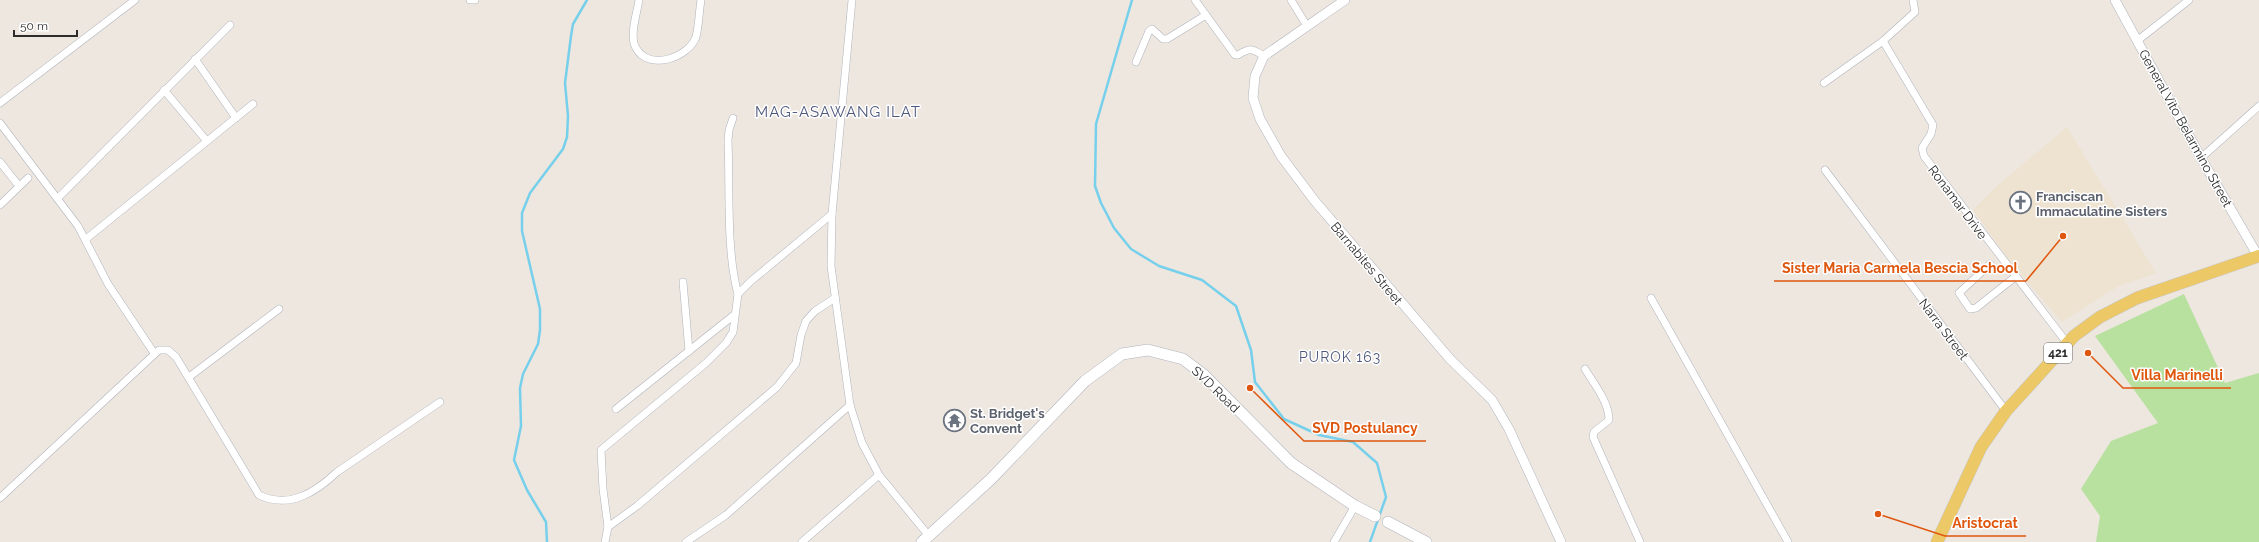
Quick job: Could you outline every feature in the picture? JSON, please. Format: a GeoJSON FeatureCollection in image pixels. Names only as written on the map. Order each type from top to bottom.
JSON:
{"type":"FeatureCollection","features":[{"type":"Feature","properties":{"kind":"main road","name":"421"},"geometry":{"type":"LineString","coordinates":[[1937,542],[1981,447],[2006,412],[2067,343],[2100,317],[2137,298],[2258,256]]}},
{"type":"Feature","properties":{"kind":"main road","name":"SVD Road"},"geometry":{"type":"LineString","coordinates":[[925,539],[992,479],[1085,381],[1122,354],[1148,350],[1183,359],[1204,375],[1291,463],[1355,506],[1375,516]]}},
{"type":"Feature","properties":{"kind":"main road","name":"SVD Road"},"geometry":{"type":"LineString","coordinates":[[1388,522],[1426,542]]}},
{"type":"Feature","properties":{"kind":"street"},"geometry":{"type":"LineString","coordinates":[[0,104],[134,0]]}},
{"type":"Feature","properties":{"kind":"street"},"geometry":{"type":"LineString","coordinates":[[470,0],[475,0]]}},
{"type":"Feature","properties":{"kind":"street"},"geometry":{"type":"LineString","coordinates":[[639,0],[633,41],[636,49],[655,62],[669,60],[684,51],[696,38],[701,0]]}},
{"type":"Feature","properties":{"kind":"street"},"geometry":{"type":"LineString","coordinates":[[852,0],[832,214],[831,266],[835,298],[850,404],[862,443],[879,475],[925,539]]}},
{"type":"Feature","properties":{"kind":"street"},"geometry":{"type":"LineString","coordinates":[[1195,0],[1235,55],[1238,56],[1248,49],[1252,49],[1264,56],[1345,0]]}},
{"type":"Feature","properties":{"kind":"street"},"geometry":{"type":"LineString","coordinates":[[1291,0],[1307,26]]}},
{"type":"Feature","properties":{"kind":"street"},"geometry":{"type":"LineString","coordinates":[[1824,83],[1883,42],[1916,12],[1913,0]]}},
{"type":"Feature","properties":{"kind":"street","name":"General Vito Belarmino Street"},"geometry":{"type":"LineString","coordinates":[[2115,0],[2201,158],[2258,256]]}},
{"type":"Feature","properties":{"kind":"street"},"geometry":{"type":"LineString","coordinates":[[2137,41],[2189,0]]}},
{"type":"Feature","properties":{"kind":"street"},"geometry":{"type":"LineString","coordinates":[[1136,62],[1149,31],[1152,29],[1164,39],[1167,39],[1206,15]]}},
{"type":"Feature","properties":{"kind":"street"},"geometry":{"type":"LineString","coordinates":[[58,198],[230,25]]}},
{"type":"Feature","properties":{"kind":"street","name":"Ronamar Drive"},"geometry":{"type":"LineString","coordinates":[[1883,42],[1933,125],[1931,134],[1922,148],[1924,156],[2015,277],[2067,343]]}},
{"type":"Feature","properties":{"kind":"street","name":"Barnabites Street"},"geometry":{"type":"LineString","coordinates":[[1264,56],[1255,76],[1253,98],[1260,119],[1272,144],[1302,186],[1401,304],[1450,360],[1492,400],[1509,428],[1561,542]]}},
{"type":"Feature","properties":{"kind":"street"},"geometry":{"type":"LineString","coordinates":[[195,59],[236,118]]}},
{"type":"Feature","properties":{"kind":"street"},"geometry":{"type":"LineString","coordinates":[[164,90],[206,140]]}},
{"type":"Feature","properties":{"kind":"street"},"geometry":{"type":"LineString","coordinates":[[86,239],[206,140],[253,104]]}},
{"type":"Feature","properties":{"kind":"street"},"geometry":{"type":"LineString","coordinates":[[2201,158],[2259,106]]}},
{"type":"Feature","properties":{"kind":"street"},"geometry":{"type":"LineString","coordinates":[[605,542],[608,527],[603,488],[601,450],[706,363],[726,343],[733,332],[734,315],[738,294],[734,280],[731,234],[728,140],[729,130],[733,118]]}},
{"type":"Feature","properties":{"kind":"street"},"geometry":{"type":"LineString","coordinates":[[0,123],[58,198],[86,239],[108,284],[154,353]]}},
{"type":"Feature","properties":{"kind":"street"},"geometry":{"type":"LineString","coordinates":[[0,162],[20,186]]}},
{"type":"Feature","properties":{"kind":"street","name":"Narra Street"},"geometry":{"type":"LineString","coordinates":[[1825,170],[2006,412]]}},
{"type":"Feature","properties":{"kind":"street"},"geometry":{"type":"LineString","coordinates":[[0,205],[28,178]]}},
{"type":"Feature","properties":{"kind":"street"},"geometry":{"type":"LineString","coordinates":[[738,294],[751,281],[832,214]]}},
{"type":"Feature","properties":{"kind":"street"},"geometry":{"type":"LineString","coordinates":[[1990,264],[1959,293],[1970,309],[1976,308],[2015,277]]}},
{"type":"Feature","properties":{"kind":"street"},"geometry":{"type":"LineString","coordinates":[[683,282],[689,351]]}},
{"type":"Feature","properties":{"kind":"street"},"geometry":{"type":"LineString","coordinates":[[608,527],[637,506],[777,386],[796,363],[801,335],[806,321],[815,311],[835,298]]}},
{"type":"Feature","properties":{"kind":"street"},"geometry":{"type":"LineString","coordinates":[[1651,298],[1788,542]]}},
{"type":"Feature","properties":{"kind":"street"},"geometry":{"type":"LineString","coordinates":[[189,377],[279,309]]}},
{"type":"Feature","properties":{"kind":"street"},"geometry":{"type":"LineString","coordinates":[[616,409],[734,315]]}},
{"type":"Feature","properties":{"kind":"street"},"geometry":{"type":"LineString","coordinates":[[0,498],[154,353],[159,350],[168,350],[176,357],[259,495],[272,501],[302,497],[323,485],[337,472],[440,402]]}},
{"type":"Feature","properties":{"kind":"street"},"geometry":{"type":"LineString","coordinates":[[1584,369],[1602,397],[1609,415],[1609,420],[1594,432],[1593,437],[1640,542]]}},
{"type":"Feature","properties":{"kind":"street"},"geometry":{"type":"LineString","coordinates":[[686,542],[726,515],[850,404]]}},
{"type":"Feature","properties":{"kind":"street"},"geometry":{"type":"LineString","coordinates":[[802,542],[879,475]]}},
{"type":"Feature","properties":{"kind":"street"},"geometry":{"type":"LineString","coordinates":[[1334,542],[1355,506]]}},
{"type":"Feature","properties":{"kind":"street","name":"SVD Road"},"geometry":{"type":"LineString","coordinates":[[1375,516],[1388,522]]}},
{"type":"Feature","properties":{"kind":"shaded area"},"geometry":{"type":"Polygon","coordinates":[[[2067,127],[2156,273],[2117,287],[2062,322],[2010,262],[1973,210],[1998,185],[2067,127]]]}},
{"type":"Feature","properties":{"kind":"green space"},"geometry":{"type":"Polygon","coordinates":[[[2184,294],[2225,383],[2259,373],[2259,542],[2096,542],[2100,516],[2081,489],[2111,441],[2158,423],[2095,336],[2184,294]]]}},
{"type":"Feature","properties":{"kind":"waterway"},"geometry":{"type":"LineString","coordinates":[[547,542],[546,522],[527,490],[514,460],[521,426],[520,388],[523,374],[538,344],[540,330],[540,309],[522,231],[522,213],[530,193],[563,149],[567,137],[568,116],[565,83],[571,36],[573,24],[587,0]]}},
{"type":"Feature","properties":{"kind":"waterway"},"geometry":{"type":"LineString","coordinates":[[1132,0],[1096,124],[1095,186],[1101,203],[1114,228],[1131,249],[1159,266],[1202,280],[1236,306],[1251,350],[1255,382],[1284,419],[1319,435],[1353,442],[1377,463],[1386,497],[1370,542]]}},
{"type":"Feature","properties":{"kind":"place","name":"Franciscan Immaculatine Sisters"},"geometry":{"type":"Point","coordinates":[2021,203]}},
{"type":"Feature","properties":{"kind":"place","name":"Sister Maria Carmela Bescia School"},"geometry":{"type":"Point","coordinates":[2063,236]}},
{"type":"Feature","properties":{"kind":"place","name":"Villa Marinelli"},"geometry":{"type":"Point","coordinates":[2088,353]}},
{"type":"Feature","properties":{"kind":"place","name":"SVD Postulancy"},"geometry":{"type":"Point","coordinates":[1250,388]}},
{"type":"Feature","properties":{"kind":"place","name":"St. Bridget's Convent"},"geometry":{"type":"Point","coordinates":[954,420]}},
{"type":"Feature","properties":{"kind":"place","name":"Aristocrat"},"geometry":{"type":"Point","coordinates":[1878,514]}},
{"type":"Feature","properties":{"kind":"district","name":"MAG-ASAWANG ILAT"},"geometry":{"type":"Point","coordinates":[838,112]}},
{"type":"Feature","properties":{"kind":"district","name":"PUROK 163"},"geometry":{"type":"Point","coordinates":[1340,357]}}]}
